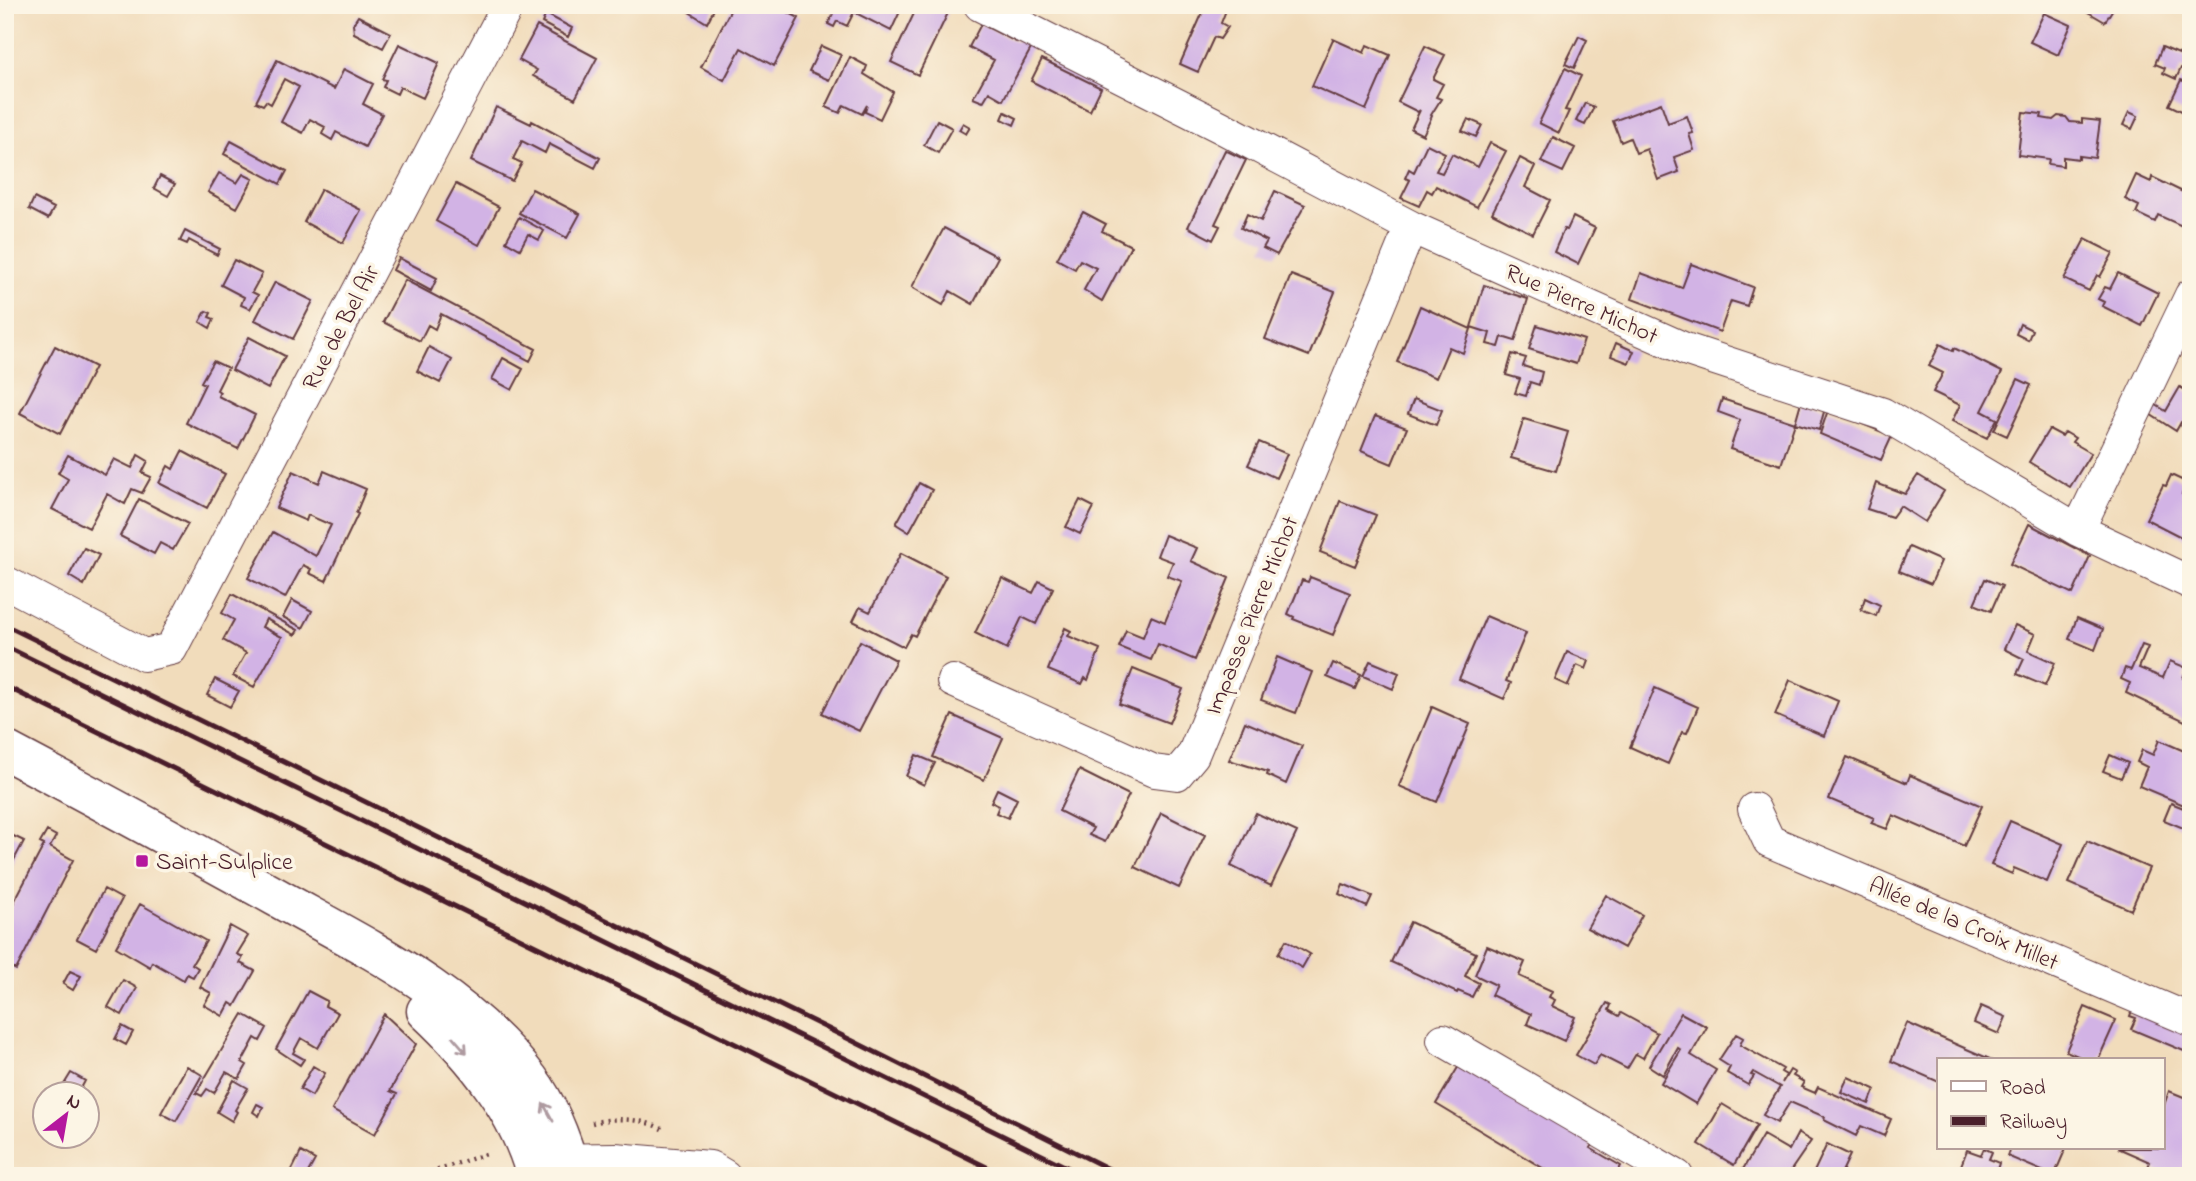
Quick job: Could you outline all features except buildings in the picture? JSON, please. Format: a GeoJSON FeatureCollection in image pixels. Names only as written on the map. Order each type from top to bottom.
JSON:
{"type":"FeatureCollection","features":[{"type":"Feature","properties":{"kind":"main road"},"geometry":{"type":"LineString","coordinates":[[5,750],[93,795],[397,964],[451,1001],[493,1038],[530,1080],[559,1133],[547,1163]]}},
{"type":"Feature","properties":{"kind":"main road"},"geometry":{"type":"LineString","coordinates":[[5,772],[85,811],[412,999],[456,1039],[488,1077],[547,1163]]}},
{"type":"Feature","properties":{"kind":"street","name":"Rue de Bel Air"},"geometry":{"type":"LineString","coordinates":[[5,582],[144,655],[172,649],[508,5]]}},
{"type":"Feature","properties":{"kind":"street","name":"Rue Pierre Michot"},"geometry":{"type":"LineString","coordinates":[[979,5],[1221,127],[1411,227],[1685,349],[1884,414],[2078,530],[2191,583]]}},
{"type":"Feature","properties":{"kind":"street","name":"Impasse Pierre Michot"},"geometry":{"type":"LineString","coordinates":[[953,681],[1154,771],[1177,774],[1193,755],[1411,227]]}},
{"type":"Feature","properties":{"kind":"street"},"geometry":{"type":"LineString","coordinates":[[2078,530],[2191,295]]}},
{"type":"Feature","properties":{"kind":"street","name":"Allée de la Croix Millet"},"geometry":{"type":"LineString","coordinates":[[1754,809],[1769,841],[2191,1020]]}},
{"type":"Feature","properties":{"kind":"street"},"geometry":{"type":"LineString","coordinates":[[1443,1040],[1677,1176]]}},
{"type":"Feature","properties":{"kind":"street"},"geometry":{"type":"LineString","coordinates":[[547,1163],[615,1159],[710,1167],[725,1176]]}},
{"type":"Feature","properties":{"kind":"path"},"geometry":{"type":"LineString","coordinates":[[417,1176],[500,1150],[547,1163]]}},
{"type":"Feature","properties":{"kind":"railway"},"geometry":{"type":"LineString","coordinates":[[5,625],[1123,1176]]}},
{"type":"Feature","properties":{"kind":"railway"},"geometry":{"type":"LineString","coordinates":[[5,646],[1085,1176]]}},
{"type":"Feature","properties":{"kind":"railway"},"geometry":{"type":"LineString","coordinates":[[5,686],[1005,1176]]}},
{"type":"Feature","properties":{"kind":"place","name":"Saint-Sulplice"},"geometry":{"type":"Point","coordinates":[142,861]}}]}
